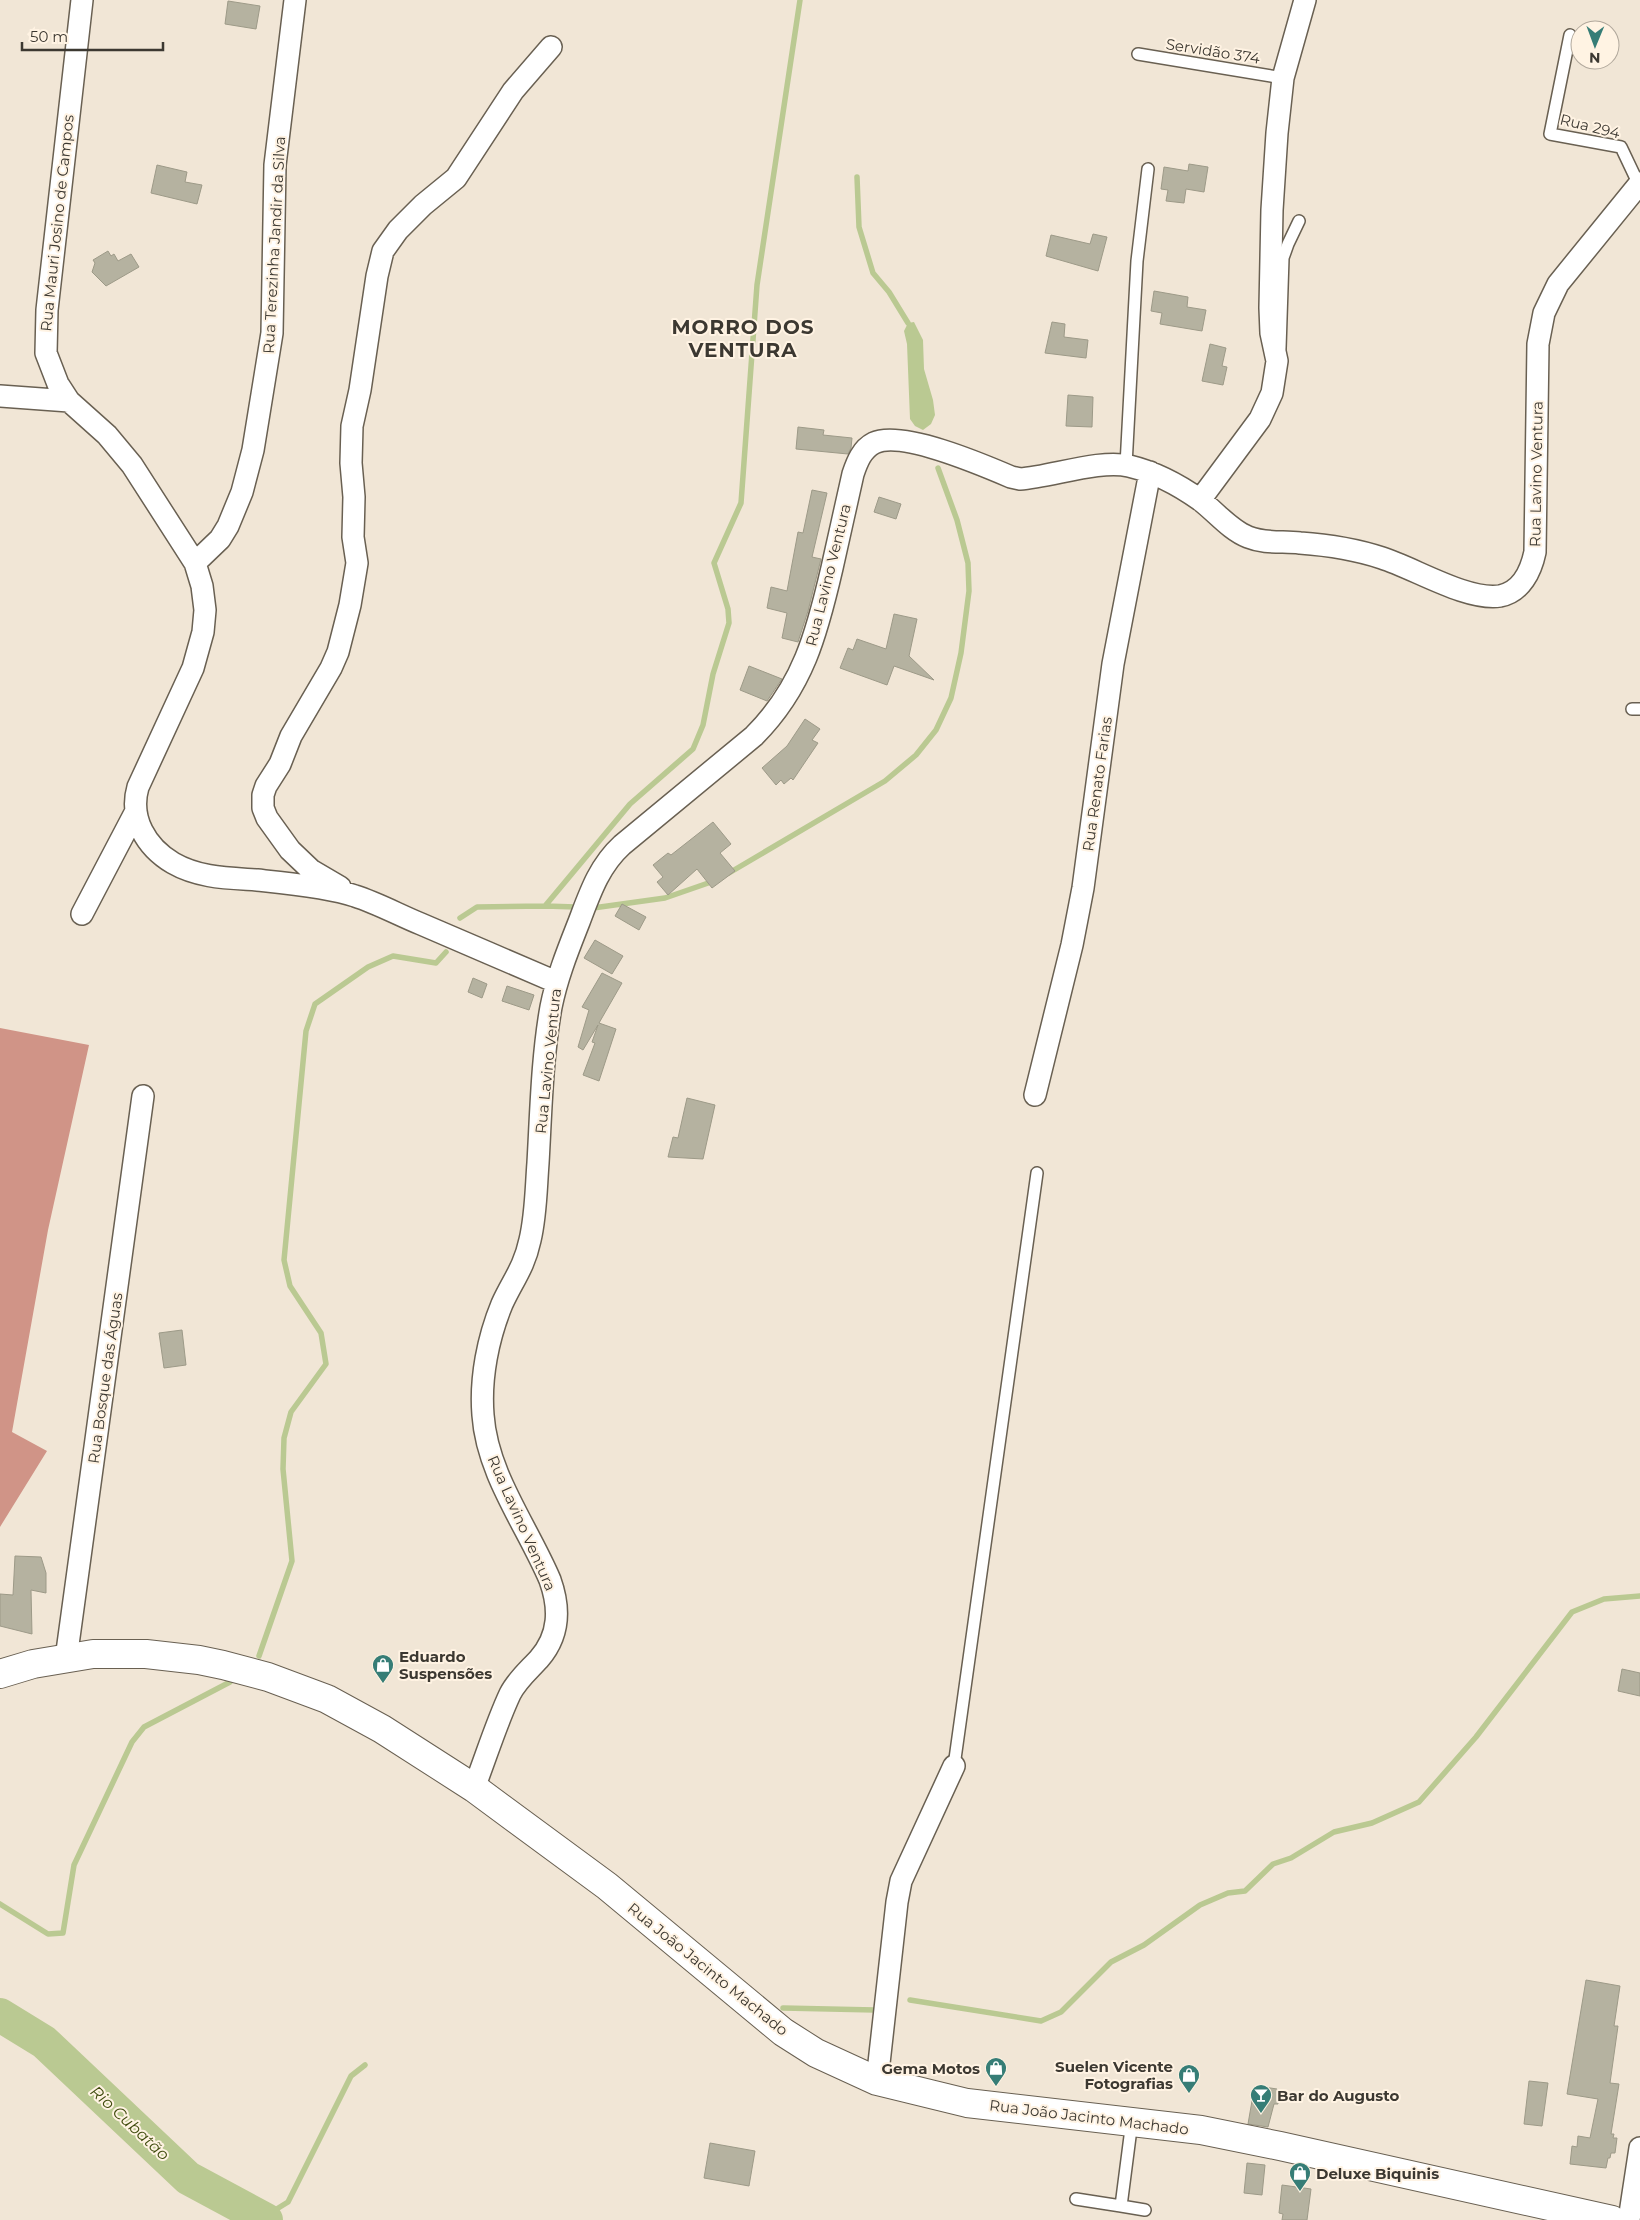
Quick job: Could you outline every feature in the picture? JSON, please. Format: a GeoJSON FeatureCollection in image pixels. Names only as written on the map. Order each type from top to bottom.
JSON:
{"type":"FeatureCollection","features":[{"type":"Feature","properties":{"kind":"main road","name":"Rua João Jacinto Machado"},"geometry":{"type":"LineString","coordinates":[[0,1674],[33,1664],[93,1654],[146,1654],[199,1660],[268,1677],[351,1710],[474,1788],[607,1886],[743,2001],[783,2032],[816,2053],[877,2081],[967,2103],[1202,2130],[1612,2220]]}},
{"type":"Feature","properties":{"kind":"street","name":"Rua Mauri Josino de Campos"},"geometry":{"type":"LineString","coordinates":[[82,0],[46,323],[46,353],[50,367],[68,401],[106,436],[132,465],[195,562],[206,610],[204,632],[193,668],[140,780],[135,802],[138,822],[148,840],[163,855],[180,866],[207,876],[295,884],[354,895],[556,982]]}},
{"type":"Feature","properties":{"kind":"street","name":"Rua Terezinha Jandir da Silva"},"geometry":{"type":"LineString","coordinates":[[195,562],[220,539],[228,526],[242,492],[253,450],[272,334],[276,165],[295,0]]}},
{"type":"Feature","properties":{"kind":"street"},"geometry":{"type":"LineString","coordinates":[[1200,500],[1264,412],[1272,393],[1276,369],[1270,308],[1277,133],[1283,78],[1305,0]]}},
{"type":"Feature","properties":{"kind":"street"},"geometry":{"type":"LineString","coordinates":[[354,895],[311,870],[297,857],[267,818],[262,795],[280,764],[290,736],[332,668],[350,605],[357,562],[353,537],[352,426],[377,276],[383,252],[398,230],[423,205],[456,178],[513,91],[551,46]]}},
{"type":"Feature","properties":{"kind":"street","name":"Rua Lavino Ventura"},"geometry":{"type":"LineString","coordinates":[[474,1788],[510,1694],[520,1679],[549,1646],[557,1619],[550,1580],[495,1467],[486,1440],[483,1413],[484,1378],[493,1328],[504,1301],[523,1266],[533,1226],[546,1058],[556,982],[592,885],[608,859],[622,845],[754,736],[772,717],[789,693],[814,640],[853,474],[858,461],[867,447],[876,442],[886,440],[907,442],[954,455],[1020,479],[1083,468],[1126,465],[1150,472],[1200,500],[1237,531],[1258,540],[1326,545],[1358,551],[1400,564],[1476,594],[1496,596],[1514,590],[1529,571],[1536,552],[1538,344],[1544,313],[1558,284],[1639,184]]}},
{"type":"Feature","properties":{"kind":"street"},"geometry":{"type":"LineString","coordinates":[[0,396],[68,401]]}},
{"type":"Feature","properties":{"kind":"street","name":"Rua Renato Farias"},"geometry":{"type":"LineString","coordinates":[[1035,1095],[1072,945],[1083,888],[1113,664],[1150,472]]}},
{"type":"Feature","properties":{"kind":"street"},"geometry":{"type":"LineString","coordinates":[[82,914],[136,811]]}},
{"type":"Feature","properties":{"kind":"street","name":"Rua Bosque das Águas"},"geometry":{"type":"LineString","coordinates":[[66,1659],[143,1096]]}},
{"type":"Feature","properties":{"kind":"street"},"geometry":{"type":"LineString","coordinates":[[877,2081],[901,1880],[954,1766]]}},
{"type":"Feature","properties":{"kind":"street"},"geometry":{"type":"LineString","coordinates":[[1628,2220],[1640,2148]]}},
{"type":"Feature","properties":{"kind":"lane","name":"Rua 294"},"geometry":{"type":"LineString","coordinates":[[1570,35],[1550,134],[1622,147],[1639,184]]}},
{"type":"Feature","properties":{"kind":"lane","name":"Servidão 374"},"geometry":{"type":"LineString","coordinates":[[1138,54],[1283,78]]}},
{"type":"Feature","properties":{"kind":"lane"},"geometry":{"type":"LineString","coordinates":[[1126,465],[1137,262],[1148,169]]}},
{"type":"Feature","properties":{"kind":"lane"},"geometry":{"type":"LineString","coordinates":[[1276,369],[1282,337],[1283,258],[1299,221]]}},
{"type":"Feature","properties":{"kind":"lane"},"geometry":{"type":"LineString","coordinates":[[954,1766],[1037,1173]]}},
{"type":"Feature","properties":{"kind":"lane"},"geometry":{"type":"LineString","coordinates":[[1121,2206],[1132,2121]]}},
{"type":"Feature","properties":{"kind":"lane"},"geometry":{"type":"LineString","coordinates":[[1076,2199],[1145,2210]]}},
{"type":"Feature","properties":{"kind":"shaded area"},"geometry":{"type":"Polygon","coordinates":[[[914,322],[923,340],[924,369],[933,400],[935,415],[931,424],[923,430],[915,426],[910,419],[907,344],[904,331],[908,323],[914,322]]]}},
{"type":"Feature","properties":{"kind":"shaded area"},"geometry":{"type":"Polygon","coordinates":[[[0,1028],[89,1045],[48,1230],[12,1432],[47,1451],[0,1527],[0,1028]]]}},
{"type":"Feature","properties":{"kind":"building"},"geometry":{"type":"Polygon","coordinates":[[[228,1],[260,6],[256,29],[225,24],[228,1]]]}},
{"type":"Feature","properties":{"kind":"building"},"geometry":{"type":"Polygon","coordinates":[[[1189,164],[1208,167],[1204,192],[1186,189],[1184,203],[1166,201],[1168,190],[1161,189],[1164,167],[1188,171],[1189,164]]]}},
{"type":"Feature","properties":{"kind":"building"},"geometry":{"type":"Polygon","coordinates":[[[157,165],[187,172],[185,182],[202,185],[197,204],[151,193],[157,165]]]}},
{"type":"Feature","properties":{"kind":"building"},"geometry":{"type":"Polygon","coordinates":[[[1093,234],[1107,237],[1098,271],[1046,256],[1051,235],[1090,244],[1093,234]]]}},
{"type":"Feature","properties":{"kind":"building"},"geometry":{"type":"Polygon","coordinates":[[[108,251],[111,256],[114,254],[118,261],[131,254],[139,267],[106,286],[92,272],[95,263],[93,260],[108,251]]]}},
{"type":"Feature","properties":{"kind":"building"},"geometry":{"type":"Polygon","coordinates":[[[1154,291],[1188,297],[1187,307],[1206,310],[1202,331],[1160,324],[1162,313],[1151,311],[1154,291]]]}},
{"type":"Feature","properties":{"kind":"building"},"geometry":{"type":"Polygon","coordinates":[[[1052,322],[1065,324],[1064,337],[1088,340],[1086,358],[1045,353],[1052,322]]]}},
{"type":"Feature","properties":{"kind":"building"},"geometry":{"type":"Polygon","coordinates":[[[1210,344],[1226,348],[1222,366],[1227,367],[1223,385],[1202,381],[1210,344]]]}},
{"type":"Feature","properties":{"kind":"building"},"geometry":{"type":"Polygon","coordinates":[[[1068,395],[1093,397],[1092,427],[1066,426],[1068,395]]]}},
{"type":"Feature","properties":{"kind":"building"},"geometry":{"type":"Polygon","coordinates":[[[798,427],[824,430],[823,435],[852,438],[851,448],[848,454],[796,449],[798,427]]]}},
{"type":"Feature","properties":{"kind":"building"},"geometry":{"type":"Polygon","coordinates":[[[812,490],[827,493],[812,557],[821,559],[798,642],[782,638],[787,613],[767,608],[771,587],[787,591],[798,532],[803,533],[812,490]]]}},
{"type":"Feature","properties":{"kind":"building"},"geometry":{"type":"Polygon","coordinates":[[[879,497],[901,504],[896,519],[874,512],[879,497]]]}},
{"type":"Feature","properties":{"kind":"building"},"geometry":{"type":"Polygon","coordinates":[[[894,614],[917,619],[909,656],[934,680],[894,666],[887,685],[840,668],[848,648],[853,650],[857,639],[886,649],[894,614]]]}},
{"type":"Feature","properties":{"kind":"building"},"geometry":{"type":"Polygon","coordinates":[[[749,666],[782,679],[767,701],[740,690],[749,666]]]}},
{"type":"Feature","properties":{"kind":"building"},"geometry":{"type":"Polygon","coordinates":[[[805,719],[820,729],[812,740],[818,743],[793,780],[791,778],[784,784],[781,780],[776,785],[762,768],[787,746],[805,719]]]}},
{"type":"Feature","properties":{"kind":"building"},"geometry":{"type":"Polygon","coordinates":[[[713,822],[731,844],[720,853],[735,871],[712,888],[697,869],[668,895],[657,882],[663,877],[653,865],[668,853],[671,855],[713,822]]]}},
{"type":"Feature","properties":{"kind":"building"},"geometry":{"type":"Polygon","coordinates":[[[622,904],[646,917],[639,930],[615,916],[622,904]]]}},
{"type":"Feature","properties":{"kind":"building"},"geometry":{"type":"Polygon","coordinates":[[[595,940],[623,956],[612,974],[584,958],[595,940]]]}},
{"type":"Feature","properties":{"kind":"building"},"geometry":{"type":"Polygon","coordinates":[[[602,973],[622,983],[599,1023],[616,1029],[599,1081],[583,1075],[595,1043],[592,1042],[598,1025],[583,1050],[578,1047],[589,1010],[582,1007],[602,973]]]}},
{"type":"Feature","properties":{"kind":"building"},"geometry":{"type":"Polygon","coordinates":[[[473,978],[487,984],[482,998],[468,992],[473,978]]]}},
{"type":"Feature","properties":{"kind":"building"},"geometry":{"type":"Polygon","coordinates":[[[507,986],[534,995],[529,1010],[502,1001],[507,986]]]}},
{"type":"Feature","properties":{"kind":"building"},"geometry":{"type":"Polygon","coordinates":[[[687,1098],[715,1105],[703,1159],[668,1157],[673,1137],[678,1138],[687,1098]]]}},
{"type":"Feature","properties":{"kind":"building"},"geometry":{"type":"Polygon","coordinates":[[[182,1330],[186,1365],[164,1368],[159,1333],[182,1330]]]}},
{"type":"Feature","properties":{"kind":"building"},"geometry":{"type":"Polygon","coordinates":[[[15,1556],[41,1557],[46,1573],[46,1593],[31,1590],[32,1634],[0,1626],[0,1594],[13,1595],[15,1556]]]}},
{"type":"Feature","properties":{"kind":"building"},"geometry":{"type":"Polygon","coordinates":[[[1622,1669],[1640,1673],[1640,1696],[1618,1691],[1622,1669]]]}},
{"type":"Feature","properties":{"kind":"building"},"geometry":{"type":"Polygon","coordinates":[[[1586,1980],[1620,1986],[1614,2026],[1618,2026],[1610,2083],[1619,2084],[1611,2134],[1614,2134],[1613,2138],[1617,2138],[1615,2153],[1611,2153],[1610,2158],[1608,2158],[1606,2168],[1570,2164],[1572,2146],[1577,2147],[1578,2136],[1590,2138],[1598,2099],[1567,2094],[1586,1980]]]}},
{"type":"Feature","properties":{"kind":"building"},"geometry":{"type":"Polygon","coordinates":[[[1529,2081],[1548,2083],[1542,2126],[1524,2124],[1529,2081]]]}},
{"type":"Feature","properties":{"kind":"building","name":"Bar do Augusto"},"geometry":{"type":"Polygon","coordinates":[[[1264,2087],[1277,2089],[1278,2104],[1274,2104],[1268,2127],[1248,2124],[1253,2095],[1260,2097],[1264,2087]]]}},
{"type":"Feature","properties":{"kind":"building"},"geometry":{"type":"Polygon","coordinates":[[[710,2143],[755,2151],[749,2186],[704,2178],[710,2143]]]}},
{"type":"Feature","properties":{"kind":"building"},"geometry":{"type":"Polygon","coordinates":[[[1247,2163],[1265,2165],[1262,2195],[1244,2193],[1247,2163]]]}},
{"type":"Feature","properties":{"kind":"building"},"geometry":{"type":"Polygon","coordinates":[[[1282,2185],[1311,2189],[1307,2220],[1282,2220],[1283,2214],[1279,2213],[1282,2185]]]}},
{"type":"Feature","properties":{"kind":"waterway"},"geometry":{"type":"LineString","coordinates":[[460,918],[477,907],[545,906],[630,804],[693,749],[703,725],[713,674],[729,623],[728,609],[714,563],[741,503],[757,285],[800,0]]}},
{"type":"Feature","properties":{"kind":"waterway"},"geometry":{"type":"LineString","coordinates":[[857,177],[859,227],[873,273],[889,292],[908,323]]}},
{"type":"Feature","properties":{"kind":"waterway"},"geometry":{"type":"LineString","coordinates":[[729,873],[885,781],[916,755],[936,730],[951,698],[961,653],[969,591],[968,563],[957,520],[938,468]]}},
{"type":"Feature","properties":{"kind":"waterway"},"geometry":{"type":"LineString","coordinates":[[593,908],[665,898],[714,881]]}},
{"type":"Feature","properties":{"kind":"waterway"},"geometry":{"type":"LineString","coordinates":[[545,906],[576,907]]}},
{"type":"Feature","properties":{"kind":"waterway"},"geometry":{"type":"LineString","coordinates":[[259,1656],[292,1561],[283,1469],[284,1438],[291,1412],[326,1364],[321,1333],[290,1286],[284,1260],[306,1031],[315,1004],[368,967],[393,956],[436,963],[446,952]]}},
{"type":"Feature","properties":{"kind":"waterway"},"geometry":{"type":"LineString","coordinates":[[910,2000],[1041,2021],[1061,2012],[1111,1962],[1144,1945],[1200,1905],[1228,1893],[1245,1891],[1273,1864],[1291,1858],[1334,1832],[1372,1823],[1419,1802],[1476,1737],[1572,1612],[1604,1599],[1640,1596]]}},
{"type":"Feature","properties":{"kind":"waterway"},"geometry":{"type":"LineString","coordinates":[[0,1904],[48,1934],[63,1933],[74,1865],[132,1742],[144,1727],[230,1682]]}},
{"type":"Feature","properties":{"kind":"waterway"},"geometry":{"type":"LineString","coordinates":[[783,2008],[875,2010]]}},
{"type":"Feature","properties":{"kind":"waterway","name":"Rio Cubatão"},"geometry":{"type":"LineString","coordinates":[[0,2015],[44,2042],[188,2178],[266,2220]]}},
{"type":"Feature","properties":{"kind":"waterway"},"geometry":{"type":"LineString","coordinates":[[262,2218],[288,2202],[351,2076],[365,2065]]}},
{"type":"Feature","properties":{"kind":"place","name":"Eduardo Suspensões"},"geometry":{"type":"Point","coordinates":[383,1684]}},
{"type":"Feature","properties":{"kind":"place","name":"Gema Motos"},"geometry":{"type":"Point","coordinates":[996,2087]}},
{"type":"Feature","properties":{"kind":"place","name":"Suelen Vicente Fotografias"},"geometry":{"type":"Point","coordinates":[1189,2094]}},
{"type":"Feature","properties":{"kind":"place","name":"Bar do Augusto"},"geometry":{"type":"Point","coordinates":[1261,2114]}},
{"type":"Feature","properties":{"kind":"place","name":"Deluxe Biquinis"},"geometry":{"type":"Point","coordinates":[1300,2192]}},
{"type":"Feature","properties":{"kind":"district","name":"MORRO DOS VENTURA"},"geometry":{"type":"Point","coordinates":[743,338]}}]}
